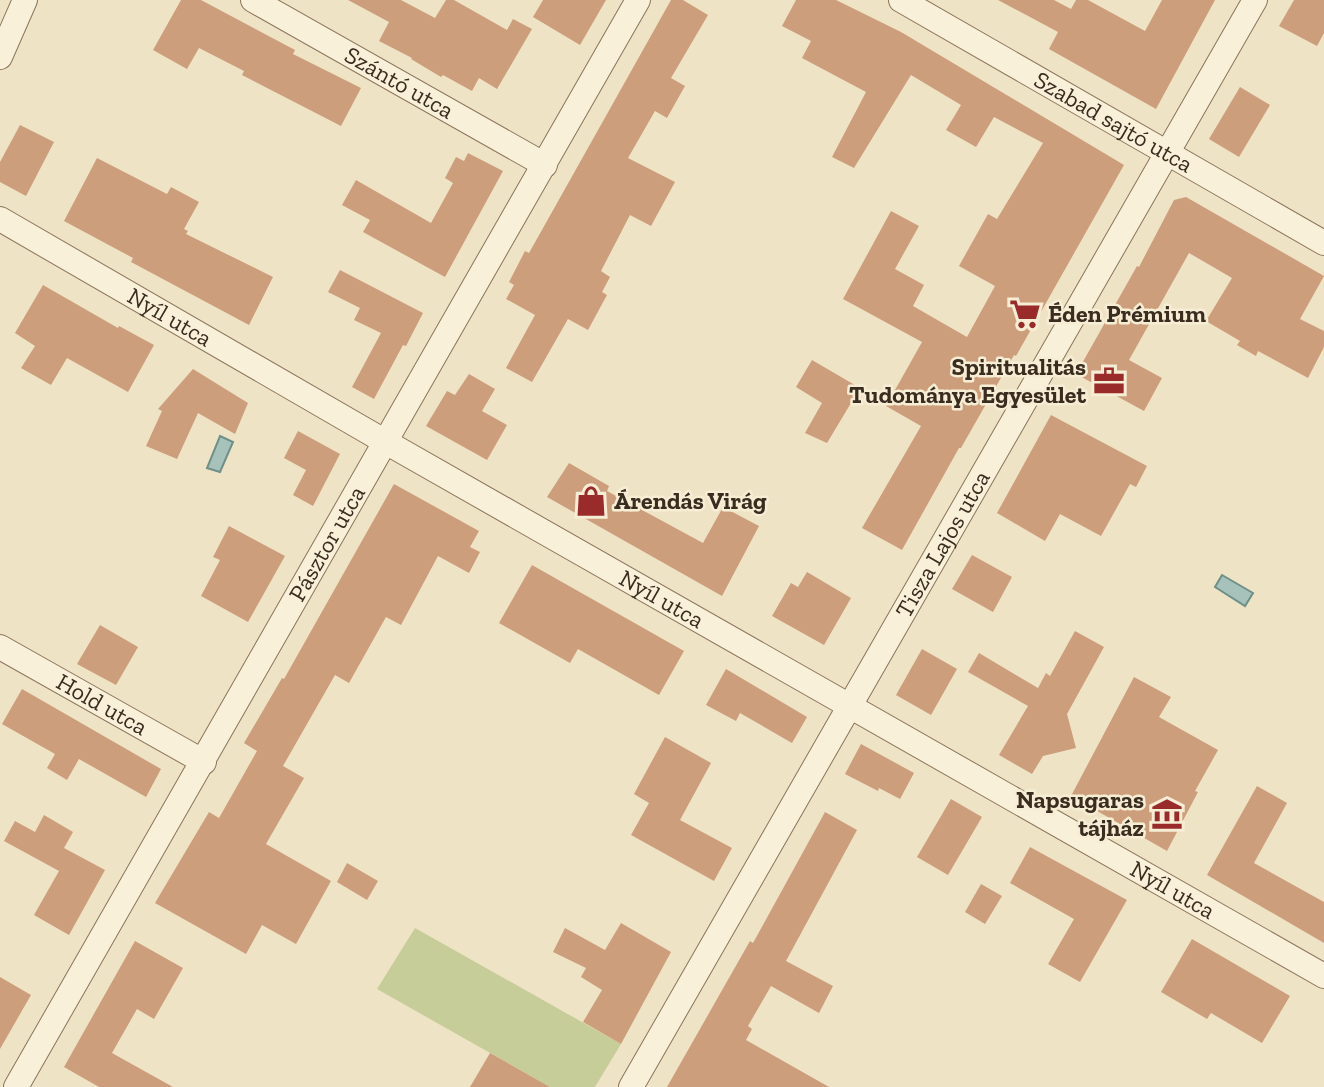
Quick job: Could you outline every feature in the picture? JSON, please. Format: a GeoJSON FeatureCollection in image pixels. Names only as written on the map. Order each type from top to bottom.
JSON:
{"type":"FeatureCollection","features":[{"type":"Feature","properties":{"kind":"street"},"geometry":{"type":"LineString","coordinates":[[0,57],[25,0]]}},
{"type":"Feature","properties":{"kind":"street","name":"Szántó utca"},"geometry":{"type":"LineString","coordinates":[[253,0],[545,165]]}},
{"type":"Feature","properties":{"kind":"street","name":"Pásztor utca"},"geometry":{"type":"LineString","coordinates":[[15,1082],[204,762],[384,441],[638,0]]}},
{"type":"Feature","properties":{"kind":"street","name":"Szabad sajtó utca"},"geometry":{"type":"LineString","coordinates":[[901,0],[1324,243]]}},
{"type":"Feature","properties":{"kind":"street","name":"Tisza Lajos utca"},"geometry":{"type":"LineString","coordinates":[[631,1087],[1255,0]]}},
{"type":"Feature","properties":{"kind":"street","name":"Nyíl utca"},"geometry":{"type":"LineString","coordinates":[[0,219],[384,441],[1324,976]]}},
{"type":"Feature","properties":{"kind":"street","name":"Hold utca"},"geometry":{"type":"LineString","coordinates":[[0,647],[204,762]]}},
{"type":"Feature","properties":{"kind":"green space"},"geometry":{"type":"Polygon","coordinates":[[[415,928],[621,1044],[595,1087],[550,1087],[377,989],[415,928]]]}},
{"type":"Feature","properties":{"kind":"water"},"geometry":{"type":"Polygon","coordinates":[[[220,436],[233,442],[220,472],[207,468],[220,436]]]}},
{"type":"Feature","properties":{"kind":"water"},"geometry":{"type":"Polygon","coordinates":[[[1222,575],[1253,593],[1245,606],[1215,587],[1222,575]]]}},
{"type":"Feature","properties":{"kind":"building"},"geometry":{"type":"Polygon","coordinates":[[[181,0],[201,0],[295,50],[293,54],[361,88],[341,126],[242,75],[244,71],[199,48],[187,69],[153,50],[181,0]]]}},
{"type":"Feature","properties":{"kind":"building"},"geometry":{"type":"Polygon","coordinates":[[[348,0],[401,0],[435,18],[446,0],[454,0],[507,30],[513,19],[532,29],[497,89],[479,78],[472,91],[443,75],[441,77],[379,41],[389,22],[348,0]]]}},
{"type":"Feature","properties":{"kind":"building"},"geometry":{"type":"Polygon","coordinates":[[[543,0],[606,0],[580,45],[533,17],[543,0]]]}},
{"type":"Feature","properties":{"kind":"building"},"geometry":{"type":"Polygon","coordinates":[[[671,0],[683,0],[708,15],[671,78],[685,86],[667,118],[655,111],[628,158],[675,182],[651,226],[630,215],[601,271],[610,277],[602,292],[607,295],[588,330],[568,319],[532,382],[506,368],[535,315],[506,299],[514,285],[509,282],[525,251],[529,253],[671,0]]]}},
{"type":"Feature","properties":{"kind":"building"},"geometry":{"type":"Polygon","coordinates":[[[796,0],[836,0],[901,32],[1124,165],[902,550],[862,528],[921,426],[886,406],[922,342],[843,299],[891,211],[919,226],[895,269],[924,285],[913,306],[967,337],[995,286],[959,266],[988,214],[997,219],[1043,143],[994,117],[976,147],[946,130],[961,105],[911,75],[854,168],[832,157],[866,92],[802,58],[811,41],[782,26],[796,0]]]}},
{"type":"Feature","properties":{"kind":"building"},"geometry":{"type":"Polygon","coordinates":[[[998,0],[1054,0],[1071,9],[1076,0],[1088,0],[1145,31],[1162,0],[1215,0],[1156,109],[1049,49],[1058,32],[998,0]]]}},
{"type":"Feature","properties":{"kind":"building"},"geometry":{"type":"Polygon","coordinates":[[[1294,0],[1324,0],[1324,33],[1317,46],[1279,26],[1294,0]]]}},
{"type":"Feature","properties":{"kind":"building"},"geometry":{"type":"Polygon","coordinates":[[[1240,87],[1270,105],[1239,157],[1209,139],[1240,87]]]}},
{"type":"Feature","properties":{"kind":"building"},"geometry":{"type":"Polygon","coordinates":[[[20,125],[54,142],[26,196],[0,182],[0,162],[20,125]]]}},
{"type":"Feature","properties":{"kind":"building"},"geometry":{"type":"Polygon","coordinates":[[[468,153],[503,171],[445,277],[363,232],[370,220],[342,205],[356,180],[431,223],[453,183],[445,178],[456,157],[464,161],[468,153]]]}},
{"type":"Feature","properties":{"kind":"building"},"geometry":{"type":"Polygon","coordinates":[[[97,158],[167,194],[171,187],[199,202],[184,229],[188,231],[186,234],[273,277],[249,325],[131,262],[133,258],[64,221],[97,158]]]}},
{"type":"Feature","properties":{"kind":"building"},"geometry":{"type":"Polygon","coordinates":[[[1186,197],[1324,276],[1300,319],[1324,331],[1324,347],[1308,378],[1258,351],[1256,356],[1237,345],[1240,341],[1206,321],[1232,278],[1189,253],[1129,360],[1162,378],[1144,411],[1076,374],[1137,266],[1139,267],[1174,200],[1186,197]]]}},
{"type":"Feature","properties":{"kind":"building"},"geometry":{"type":"Polygon","coordinates":[[[340,270],[423,313],[374,399],[352,387],[381,333],[354,320],[360,308],[328,292],[340,270]]]}},
{"type":"Feature","properties":{"kind":"building"},"geometry":{"type":"Polygon","coordinates":[[[43,285],[118,328],[119,326],[154,345],[128,392],[67,358],[51,385],[21,368],[35,346],[15,333],[43,285]]]}},
{"type":"Feature","properties":{"kind":"building"},"geometry":{"type":"Polygon","coordinates":[[[812,360],[860,388],[827,443],[805,433],[822,403],[796,387],[812,360]]]}},
{"type":"Feature","properties":{"kind":"building"},"geometry":{"type":"Polygon","coordinates":[[[193,369],[248,403],[235,434],[198,413],[177,459],[146,446],[162,411],[158,409],[193,369]]]}},
{"type":"Feature","properties":{"kind":"building"},"geometry":{"type":"Polygon","coordinates":[[[469,374],[495,389],[482,411],[507,425],[487,460],[426,426],[447,391],[455,395],[469,374]]]}},
{"type":"Feature","properties":{"kind":"building"},"geometry":{"type":"Polygon","coordinates":[[[1051,415],[1147,466],[1136,487],[1130,484],[1101,536],[1060,514],[1045,541],[997,513],[1051,415]]]}},
{"type":"Feature","properties":{"kind":"building"},"geometry":{"type":"Polygon","coordinates":[[[298,431],[340,454],[313,506],[293,495],[306,470],[284,458],[298,431]]]}},
{"type":"Feature","properties":{"kind":"building"},"geometry":{"type":"Polygon","coordinates":[[[569,463],[609,486],[607,491],[703,543],[723,507],[759,526],[722,596],[547,497],[569,463]]]}},
{"type":"Feature","properties":{"kind":"building"},"geometry":{"type":"Polygon","coordinates":[[[394,484],[479,531],[470,547],[480,552],[469,573],[438,556],[401,625],[386,617],[349,683],[335,675],[283,766],[304,778],[266,844],[331,881],[296,944],[262,925],[246,954],[155,903],[209,812],[219,818],[257,751],[244,743],[282,678],[284,679],[394,484]]]}},
{"type":"Feature","properties":{"kind":"building"},"geometry":{"type":"Polygon","coordinates":[[[229,526],[285,556],[248,622],[201,596],[220,560],[213,557],[229,526]]]}},
{"type":"Feature","properties":{"kind":"building"},"geometry":{"type":"Polygon","coordinates":[[[972,555],[1012,577],[993,612],[952,589],[972,555]]]}},
{"type":"Feature","properties":{"kind":"building"},"geometry":{"type":"Polygon","coordinates":[[[532,565],[684,651],[659,695],[578,649],[570,663],[499,623],[532,565]]]}},
{"type":"Feature","properties":{"kind":"building"},"geometry":{"type":"Polygon","coordinates":[[[807,572],[851,598],[824,645],[772,616],[791,583],[798,587],[807,572]]]}},
{"type":"Feature","properties":{"kind":"building"},"geometry":{"type":"Polygon","coordinates":[[[100,625],[138,647],[116,685],[77,664],[100,625]]]}},
{"type":"Feature","properties":{"kind":"building"},"geometry":{"type":"Polygon","coordinates":[[[1075,631],[1104,647],[1067,714],[1076,748],[1043,756],[1032,774],[999,755],[1028,706],[968,672],[979,653],[1038,688],[1046,673],[1050,676],[1075,631]]]}},
{"type":"Feature","properties":{"kind":"building"},"geometry":{"type":"Polygon","coordinates":[[[922,649],[957,669],[931,715],[896,695],[922,649]]]}},
{"type":"Feature","properties":{"kind":"building"},"geometry":{"type":"Polygon","coordinates":[[[726,669],[807,717],[792,743],[740,713],[736,721],[706,705],[726,669]]]}},
{"type":"Feature","properties":{"kind":"building"},"geometry":{"type":"Polygon","coordinates":[[[1134,677],[1171,697],[1159,717],[1218,750],[1167,851],[1071,796],[1134,677]]]}},
{"type":"Feature","properties":{"kind":"building"},"geometry":{"type":"Polygon","coordinates":[[[22,689],[161,769],[146,797],[79,759],[67,780],[47,768],[55,754],[2,724],[22,689]]]}},
{"type":"Feature","properties":{"kind":"building"},"geometry":{"type":"Polygon","coordinates":[[[665,737],[711,763],[680,820],[732,848],[714,881],[631,835],[649,803],[634,794],[665,737]]]}},
{"type":"Feature","properties":{"kind":"building"},"geometry":{"type":"Polygon","coordinates":[[[861,744],[914,773],[900,799],[845,774],[861,744]]]}},
{"type":"Feature","properties":{"kind":"building"},"geometry":{"type":"Polygon","coordinates":[[[1257,786],[1287,803],[1254,863],[1324,902],[1324,943],[1207,875],[1257,786]]]}},
{"type":"Feature","properties":{"kind":"building"},"geometry":{"type":"Polygon","coordinates":[[[951,799],[982,817],[948,875],[917,857],[951,799]]]}},
{"type":"Feature","properties":{"kind":"building"},"geometry":{"type":"Polygon","coordinates":[[[825,812],[857,830],[786,961],[833,986],[819,1013],[771,986],[748,1026],[752,1029],[746,1040],[829,1087],[667,1087],[750,941],[753,943],[825,812]]]}},
{"type":"Feature","properties":{"kind":"building"},"geometry":{"type":"Polygon","coordinates":[[[44,815],[73,832],[64,848],[105,870],[69,935],[34,915],[59,871],[4,841],[15,821],[35,832],[44,815]]]}},
{"type":"Feature","properties":{"kind":"building"},"geometry":{"type":"Polygon","coordinates":[[[1030,847],[1127,900],[1080,982],[1048,964],[1074,919],[1010,883],[1030,847]]]}},
{"type":"Feature","properties":{"kind":"building"},"geometry":{"type":"Polygon","coordinates":[[[347,863],[378,881],[367,900],[337,882],[347,863]]]}},
{"type":"Feature","properties":{"kind":"building"},"geometry":{"type":"Polygon","coordinates":[[[981,884],[1002,896],[985,924],[965,912],[981,884]]]}},
{"type":"Feature","properties":{"kind":"building"},"geometry":{"type":"Polygon","coordinates":[[[621,923],[671,952],[621,1044],[583,1022],[602,990],[581,977],[586,968],[553,952],[565,928],[605,950],[621,923]]]}},
{"type":"Feature","properties":{"kind":"building"},"geometry":{"type":"Polygon","coordinates":[[[1192,939],[1290,996],[1262,1043],[1211,1013],[1207,1019],[1161,992],[1192,939]]]}},
{"type":"Feature","properties":{"kind":"building"},"geometry":{"type":"Polygon","coordinates":[[[135,941],[183,968],[154,1019],[137,1009],[112,1053],[173,1087],[99,1087],[64,1067],[135,941]]]}},
{"type":"Feature","properties":{"kind":"building"},"geometry":{"type":"Polygon","coordinates":[[[0,977],[31,995],[0,1049],[0,977]]]}},
{"type":"Feature","properties":{"kind":"building"},"geometry":{"type":"Polygon","coordinates":[[[490,1053],[550,1087],[470,1087],[490,1053]]]}},
{"type":"Feature","properties":{"kind":"place","name":"Éden Prémium"},"geometry":{"type":"Point","coordinates":[1025,314]}},
{"type":"Feature","properties":{"kind":"place","name":"Spiritualitás Tudománya Egyesület"},"geometry":{"type":"Point","coordinates":[1109,381]}},
{"type":"Feature","properties":{"kind":"place","name":"Árendás Virág"},"geometry":{"type":"Point","coordinates":[591,501]}},
{"type":"Feature","properties":{"kind":"place","name":"Napsugaras tájház"},"geometry":{"type":"Point","coordinates":[1167,814]}}]}
